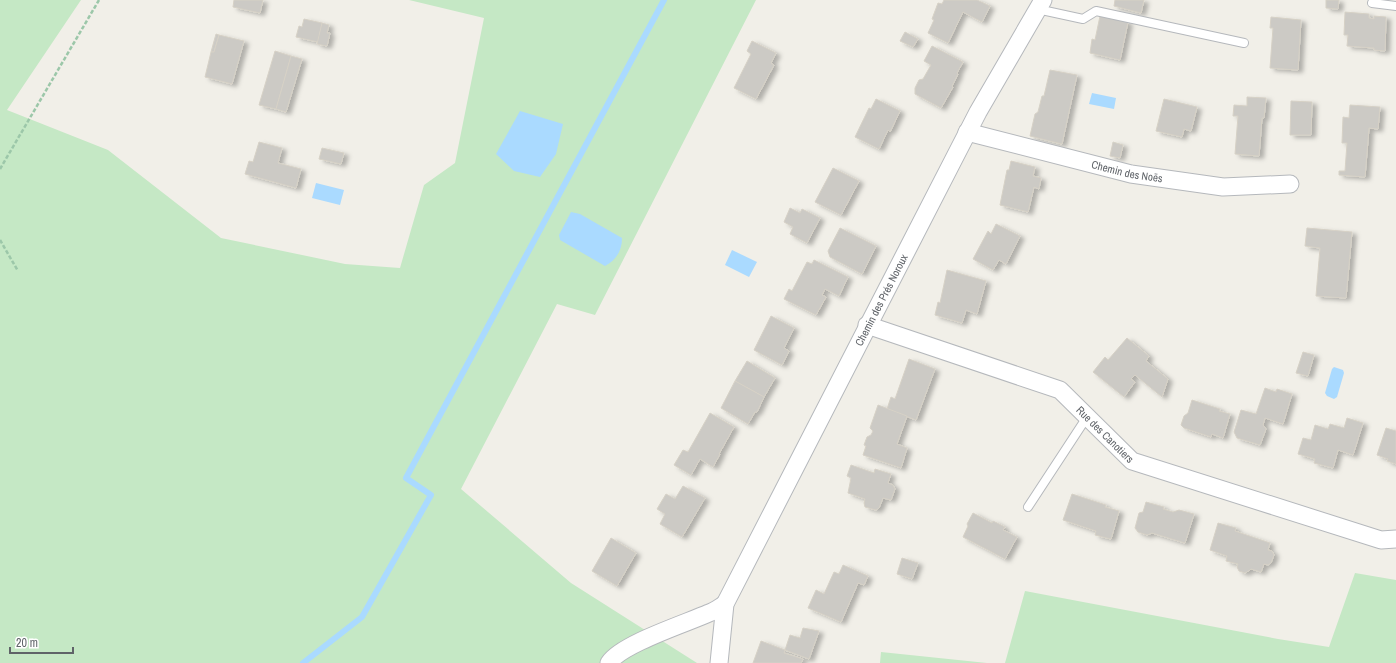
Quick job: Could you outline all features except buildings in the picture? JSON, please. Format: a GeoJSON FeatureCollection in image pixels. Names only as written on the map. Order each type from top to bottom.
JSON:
{"type":"FeatureCollection","features":[{"type":"Feature","properties":{"kind":"street","name":"Chemin des Prés Noroux"},"geometry":{"type":"LineString","coordinates":[[719,663],[725,604],[967,132],[1040,4]]}},
{"type":"Feature","properties":{"kind":"street","name":"Chemin des Noës"},"geometry":{"type":"LineString","coordinates":[[967,132],[1131,174],[1222,187],[1290,184]]}},
{"type":"Feature","properties":{"kind":"street","name":"Rue des Canotiers"},"geometry":{"type":"LineString","coordinates":[[867,325],[1060,390],[1132,461],[1381,540],[1396,539]]}},
{"type":"Feature","properties":{"kind":"street"},"geometry":{"type":"LineString","coordinates":[[609,663],[612,659],[631,646],[711,613],[725,604]]}},
{"type":"Feature","properties":{"kind":"lane"},"geometry":{"type":"LineString","coordinates":[[1372,3],[1396,6]]}},
{"type":"Feature","properties":{"kind":"lane"},"geometry":{"type":"LineString","coordinates":[[1040,4],[1083,19],[1096,11],[1244,43]]}},
{"type":"Feature","properties":{"kind":"lane"},"geometry":{"type":"LineString","coordinates":[[1028,507],[1087,417]]}},
{"type":"Feature","properties":{"kind":"path"},"geometry":{"type":"LineString","coordinates":[[0,169],[99,0]]}},
{"type":"Feature","properties":{"kind":"path"},"geometry":{"type":"LineString","coordinates":[[0,240],[18,271]]}},
{"type":"Feature","properties":{"kind":"green space"},"geometry":{"type":"Polygon","coordinates":[[[0,0],[81,0],[7,110],[108,150],[221,238],[345,264],[400,268],[424,185],[455,163],[484,18],[409,0],[756,0],[595,315],[557,304],[461,489],[571,583],[697,663],[0,663],[0,0]]]}},
{"type":"Feature","properties":{"kind":"green space"},"geometry":{"type":"Polygon","coordinates":[[[1355,573],[1396,580],[1396,663],[1005,663],[1025,591],[1278,639],[1329,647],[1355,573]]]}},
{"type":"Feature","properties":{"kind":"green space"},"geometry":{"type":"Polygon","coordinates":[[[881,652],[987,663],[880,663],[881,652]]]}},
{"type":"Feature","properties":{"kind":"water"},"geometry":{"type":"Polygon","coordinates":[[[1092,93],[1116,98],[1114,109],[1089,104],[1092,93]]]}},
{"type":"Feature","properties":{"kind":"water"},"geometry":{"type":"Polygon","coordinates":[[[520,111],[563,124],[556,154],[540,177],[514,171],[496,154],[520,111]]]}},
{"type":"Feature","properties":{"kind":"water"},"geometry":{"type":"Polygon","coordinates":[[[316,183],[344,190],[340,205],[312,198],[316,183]]]}},
{"type":"Feature","properties":{"kind":"water"},"geometry":{"type":"Polygon","coordinates":[[[571,212],[580,214],[622,238],[618,255],[609,264],[605,266],[560,240],[559,235],[571,212]]]}},
{"type":"Feature","properties":{"kind":"water"},"geometry":{"type":"Polygon","coordinates":[[[732,250],[757,262],[749,277],[725,265],[732,250]]]}},
{"type":"Feature","properties":{"kind":"water"},"geometry":{"type":"Polygon","coordinates":[[[1334,367],[1343,370],[1344,373],[1337,397],[1334,399],[1327,396],[1325,393],[1332,369],[1334,367]]]}},
{"type":"Feature","properties":{"kind":"waterway"},"geometry":{"type":"LineString","coordinates":[[303,663],[362,617],[431,495],[406,478],[664,0]]}}]}
